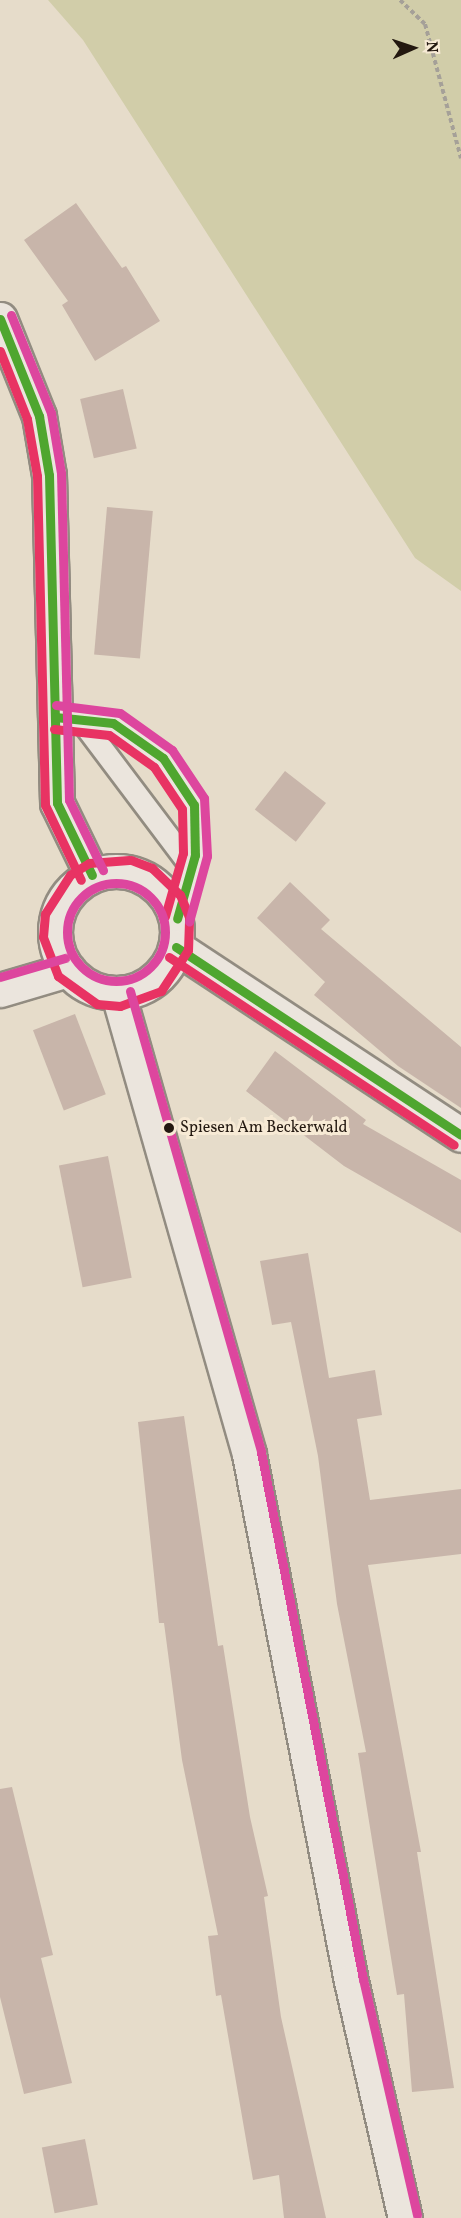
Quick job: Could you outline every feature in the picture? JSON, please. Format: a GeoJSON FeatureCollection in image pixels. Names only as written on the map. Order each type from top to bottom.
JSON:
{"type":"FeatureCollection","features":[{"type":"Feature","properties":{"kind":"street"},"geometry":{"type":"LineString","coordinates":[[0,319],[39,416],[50,476],[67,718],[57,803],[92,875]]}},
{"type":"Feature","properties":{"kind":"street"},"geometry":{"type":"LineString","coordinates":[[176,933],[155,981],[118,994],[90,988],[68,970],[55,936],[57,917],[64,899],[92,875],[110,871],[145,877],[165,895],[176,933],[461,1135]]}},
{"type":"Feature","properties":{"kind":"street"},"geometry":{"type":"LineString","coordinates":[[0,990],[68,970]]}},
{"type":"Feature","properties":{"kind":"street"},"geometry":{"type":"LineString","coordinates":[[118,994],[249,1454],[351,1981],[405,2218]]}},
{"type":"Feature","properties":{"kind":"lane"},"geometry":{"type":"LineString","coordinates":[[67,718],[192,868]]}},
{"type":"Feature","properties":{"kind":"lane"},"geometry":{"type":"LineString","coordinates":[[67,718],[113,723],[163,758],[194,805],[192,868],[176,933]]}},
{"type":"Feature","properties":{"kind":"path"},"geometry":{"type":"LineString","coordinates":[[400,0],[425,24],[461,158]]}},
{"type":"Feature","properties":{"kind":"shaded area"},"geometry":{"type":"Polygon","coordinates":[[[48,0],[461,0],[461,591],[415,558],[83,40],[48,0]]]}},
{"type":"Feature","properties":{"kind":"building"},"geometry":{"type":"Polygon","coordinates":[[[76,203],[122,268],[126,266],[160,321],[95,361],[62,305],[68,301],[24,240],[76,203]]]}},
{"type":"Feature","properties":{"kind":"building"},"geometry":{"type":"Polygon","coordinates":[[[123,389],[137,448],[94,458],[80,399],[123,389]]]}},
{"type":"Feature","properties":{"kind":"building"},"geometry":{"type":"Polygon","coordinates":[[[107,507],[153,511],[140,658],[94,654],[107,507]]]}},
{"type":"Feature","properties":{"kind":"building"},"geometry":{"type":"Polygon","coordinates":[[[285,771],[326,803],[296,842],[255,810],[285,771]]]}},
{"type":"Feature","properties":{"kind":"building"},"geometry":{"type":"Polygon","coordinates":[[[290,882],[330,920],[321,929],[461,1047],[461,1108],[398,1066],[314,995],[325,982],[257,918],[290,882]]]}},
{"type":"Feature","properties":{"kind":"building"},"geometry":{"type":"Polygon","coordinates":[[[75,1014],[106,1094],[64,1110],[33,1030],[75,1014]]]}},
{"type":"Feature","properties":{"kind":"building"},"geometry":{"type":"Polygon","coordinates":[[[275,1051],[366,1120],[363,1124],[461,1180],[461,1233],[344,1166],[246,1091],[275,1051]]]}},
{"type":"Feature","properties":{"kind":"building"},"geometry":{"type":"Polygon","coordinates":[[[108,1156],[132,1278],[83,1287],[59,1166],[108,1156]]]}},
{"type":"Feature","properties":{"kind":"building"},"geometry":{"type":"Polygon","coordinates":[[[308,1253],[329,1378],[375,1370],[382,1415],[357,1419],[370,1500],[461,1489],[461,1554],[368,1565],[421,1852],[417,1852],[454,2088],[412,2092],[404,1994],[397,1995],[358,1753],[366,1752],[337,1604],[318,1456],[291,1322],[272,1325],[260,1261],[308,1253]]]}},
{"type":"Feature","properties":{"kind":"building"},"geometry":{"type":"Polygon","coordinates":[[[184,1416],[218,1646],[223,1645],[250,1817],[268,1896],[264,1897],[281,2017],[326,2218],[284,2218],[279,2175],[253,2180],[221,1995],[216,1996],[208,1936],[218,1935],[182,1760],[164,1623],[159,1623],[138,1422],[184,1416]]]}},
{"type":"Feature","properties":{"kind":"building"},"geometry":{"type":"Polygon","coordinates":[[[12,1787],[53,1955],[41,1958],[72,2083],[24,2094],[0,1997],[0,1789],[12,1787]]]}},
{"type":"Feature","properties":{"kind":"building"},"geometry":{"type":"Polygon","coordinates":[[[85,2139],[98,2205],[55,2213],[42,2147],[85,2139]]]}},
{"type":"Feature","properties":{"kind":"transit line"},"geometry":{"type":"LineString","coordinates":[[11,315],[51,413],[61,473],[69,800],[103,870]]}},
{"type":"Feature","properties":{"kind":"transit line"},"geometry":{"type":"LineString","coordinates":[[0,319],[39,416],[49,475],[57,803],[92,875]]}},
{"type":"Feature","properties":{"kind":"transit line"},"geometry":{"type":"LineString","coordinates":[[0,351],[27,419],[37,476],[45,805],[81,880]]}},
{"type":"Feature","properties":{"kind":"transit line"},"geometry":{"type":"LineString","coordinates":[[56,705],[120,713],[172,750],[204,798],[207,856],[189,922]]}},
{"type":"Feature","properties":{"kind":"transit line"},"geometry":{"type":"LineString","coordinates":[[55,717],[113,723],[163,758],[194,805],[195,855],[177,919]]}},
{"type":"Feature","properties":{"kind":"transit line"},"geometry":{"type":"LineString","coordinates":[[54,729],[109,735],[154,767],[182,809],[183,853],[165,916]]}},
{"type":"Feature","properties":{"kind":"transit line"},"geometry":{"type":"LineString","coordinates":[[129,860],[89,863],[70,875],[45,914],[43,937],[58,976],[97,1004],[120,1006],[161,991],[188,950],[189,917],[180,895],[152,868],[131,860]]}},
{"type":"Feature","properties":{"kind":"transit line"},"geometry":{"type":"LineString","coordinates":[[116,883],[135,886],[151,897],[162,913],[165,932],[162,951],[151,967],[135,978],[116,981],[97,978],[81,967],[70,951],[67,932],[70,913],[81,897],[97,886],[116,883]]}},
{"type":"Feature","properties":{"kind":"transit line"},"geometry":{"type":"LineString","coordinates":[[176,947],[461,1135]]}},
{"type":"Feature","properties":{"kind":"transit line"},"geometry":{"type":"LineString","coordinates":[[169,957],[454,1145]]}},
{"type":"Feature","properties":{"kind":"transit line"},"geometry":{"type":"LineString","coordinates":[[0,977],[65,958]]}},
{"type":"Feature","properties":{"kind":"transit line"},"geometry":{"type":"LineString","coordinates":[[130,991],[261,1452],[363,1979],[417,2215]]}},
{"type":"Feature","properties":{"kind":"place","name":"Spiesen Am Beckerwald"},"geometry":{"type":"Point","coordinates":[169,1128]}}]}
